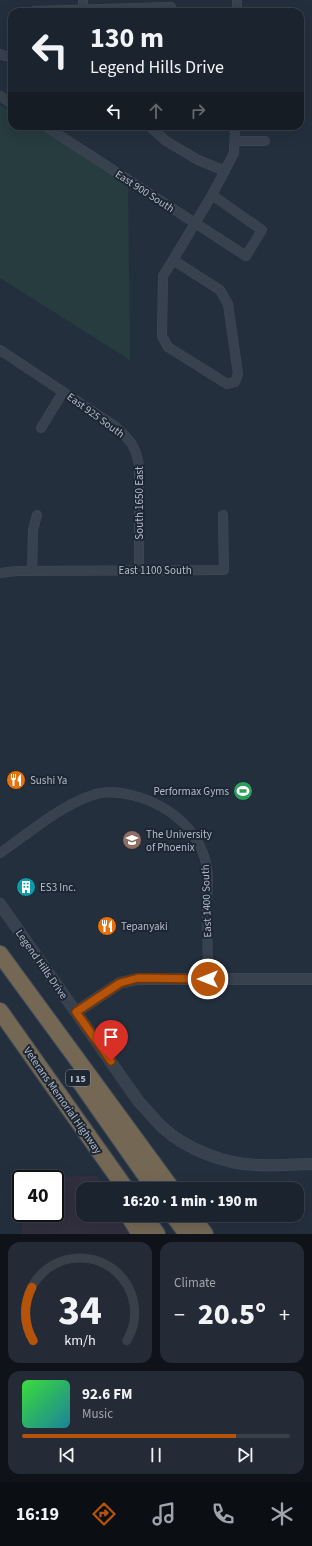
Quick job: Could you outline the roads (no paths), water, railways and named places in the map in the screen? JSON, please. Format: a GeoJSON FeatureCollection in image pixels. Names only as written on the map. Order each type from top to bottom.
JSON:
{"type":"FeatureCollection","features":[{"type":"Feature","properties":{"kind":"highway"},"geometry":{"type":"LineString","coordinates":[[0,954],[167,1182]]}},
{"type":"Feature","properties":{"kind":"highway","name":"I 15"},"geometry":{"type":"LineString","coordinates":[[0,967],[150,1182]]}},
{"type":"Feature","properties":{"kind":"highway","name":"Veterans Memorial Highway"},"geometry":{"type":"LineString","coordinates":[[0,1011],[121,1182]]}},
{"type":"Feature","properties":{"kind":"highway"},"geometry":{"type":"LineString","coordinates":[[59,1093],[78,1133],[109,1182]]}},
{"type":"Feature","properties":{"kind":"highway"},"geometry":{"type":"LineString","coordinates":[[132,1222],[140,1234]]}},
{"type":"Feature","properties":{"kind":"highway"},"geometry":{"type":"LineString","coordinates":[[149,1222],[157,1234]]}},
{"type":"Feature","properties":{"kind":"highway"},"geometry":{"type":"LineString","coordinates":[[178,1222],[186,1234]]}},
{"type":"Feature","properties":{"kind":"highway"},"geometry":{"type":"LineString","coordinates":[[196,1222],[205,1234]]}},
{"type":"Feature","properties":{"kind":"street"},"geometry":{"type":"LineString","coordinates":[[71,8],[171,7]]}},
{"type":"Feature","properties":{"kind":"street","name":"East 900 South"},"geometry":{"type":"LineString","coordinates":[[51,130],[246,256],[262,230],[212,195]]}},
{"type":"Feature","properties":{"kind":"street"},"geometry":{"type":"LineString","coordinates":[[154,130],[166,141],[198,160],[225,171]]}},
{"type":"Feature","properties":{"kind":"street"},"geometry":{"type":"LineString","coordinates":[[173,260],[220,290],[228,304],[238,374],[235,382],[227,384],[168,347],[162,336],[163,276],[212,195],[234,153],[235,130]]}},
{"type":"Feature","properties":{"kind":"street"},"geometry":{"type":"LineString","coordinates":[[235,141],[265,141]]}},
{"type":"Feature","properties":{"kind":"street","name":"East 925 South"},"geometry":{"type":"LineString","coordinates":[[0,350],[116,427],[129,439]]}},
{"type":"Feature","properties":{"kind":"street","name":"East 925 South"},"geometry":{"type":"LineString","coordinates":[[40,428],[63,392]]}},
{"type":"Feature","properties":{"kind":"street","name":"South 1650 East"},"geometry":{"type":"LineString","coordinates":[[129,439],[137,452],[139,466],[139,571]]}},
{"type":"Feature","properties":{"kind":"street"},"geometry":{"type":"LineString","coordinates":[[32,571],[33,530],[37,515]]}},
{"type":"Feature","properties":{"kind":"street","name":"East 1100 South"},"geometry":{"type":"LineString","coordinates":[[0,573],[32,571],[224,570],[223,515]]}},
{"type":"Feature","properties":{"kind":"street","name":"East 1400 South"},"geometry":{"type":"LineString","coordinates":[[0,853],[54,816],[91,795],[113,793],[137,795],[158,804],[176,816],[193,833],[202,851],[207,869],[208,979]]}},
{"type":"Feature","properties":{"kind":"street","name":"Legend Hills Drive"},"geometry":{"type":"LineString","coordinates":[[0,904],[139,1102],[162,1127],[180,1141],[205,1154],[233,1162],[256,1165],[312,1164]]}},
{"type":"Feature","properties":{"kind":"street"},"geometry":{"type":"LineString","coordinates":[[76,1012],[120,983],[138,978],[312,979]]}},
{"type":"Feature","properties":{"kind":"place","name":"Sushi Ya"},"geometry":{"type":"Point","coordinates":[16,780]}},
{"type":"Feature","properties":{"kind":"place","name":"Performax Gyms"},"geometry":{"type":"Point","coordinates":[243,791]}},
{"type":"Feature","properties":{"kind":"place","name":"The University of Phoenix"},"geometry":{"type":"Point","coordinates":[132,840]}},
{"type":"Feature","properties":{"kind":"place","name":"ES3 Inc."},"geometry":{"type":"Point","coordinates":[26,887]}},
{"type":"Feature","properties":{"kind":"place","name":"Tepanyaki"},"geometry":{"type":"Point","coordinates":[107,926]}}]}
